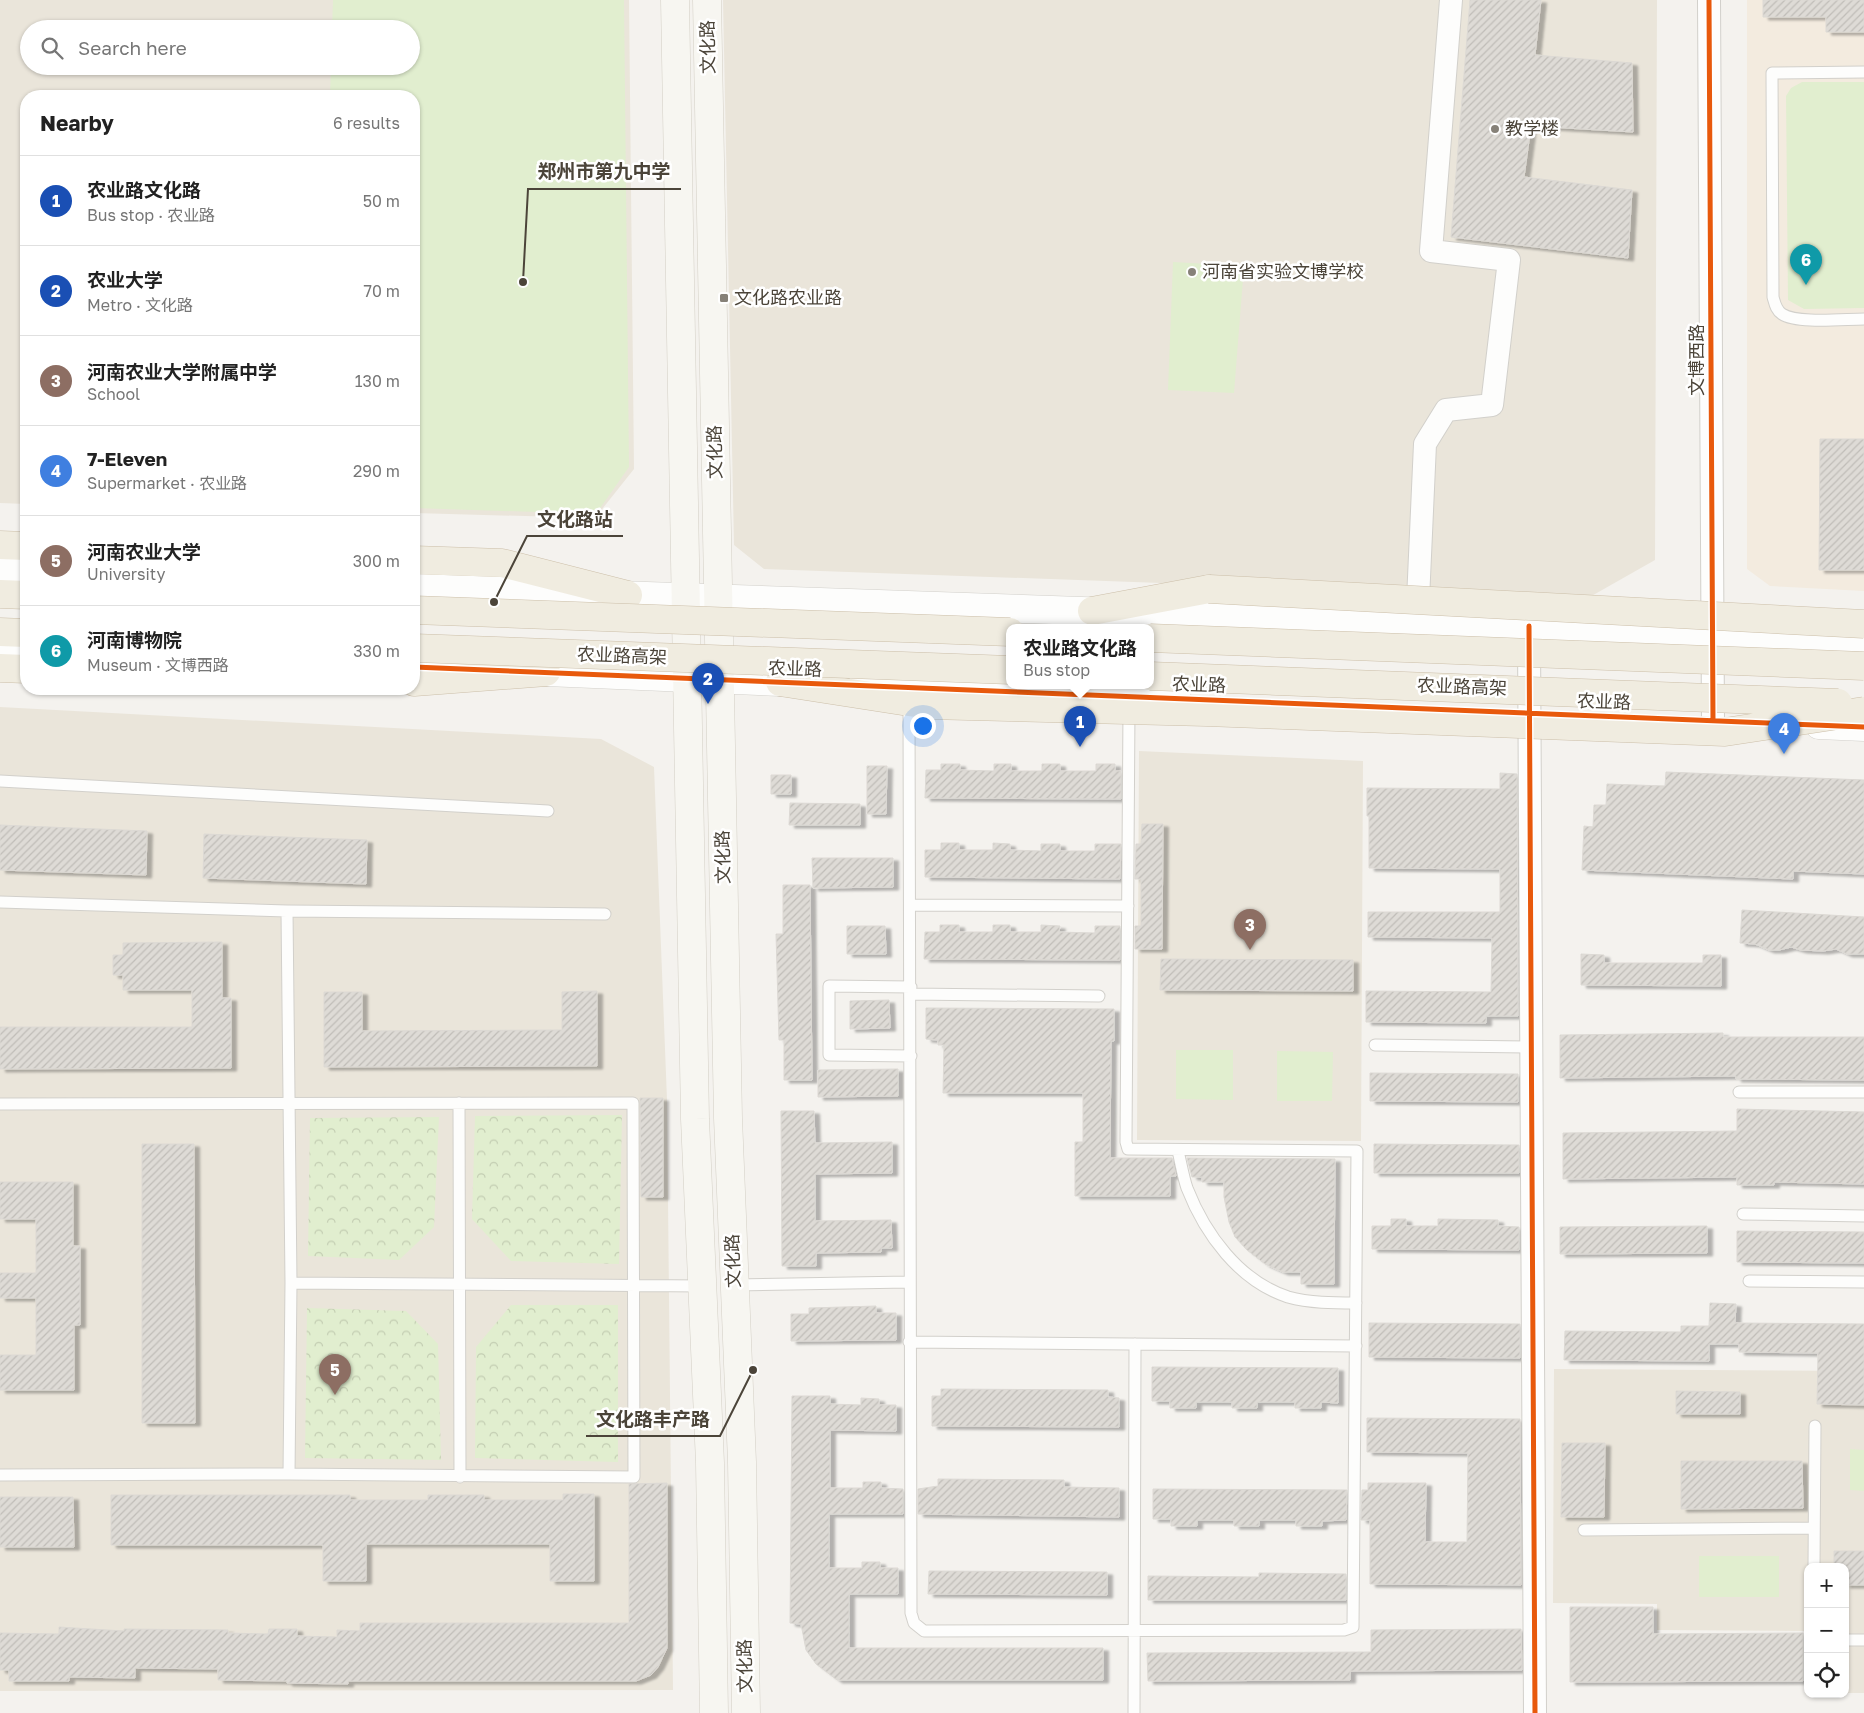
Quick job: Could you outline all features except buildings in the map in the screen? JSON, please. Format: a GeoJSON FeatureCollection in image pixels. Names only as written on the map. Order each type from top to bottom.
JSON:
{"type":"FeatureCollection","features":[{"type":"Feature","properties":{"kind":"highway"},"geometry":{"type":"LineString","coordinates":[[0,545],[20,546]]}},
{"type":"Feature","properties":{"kind":"highway"},"geometry":{"type":"LineString","coordinates":[[420,560],[502,563],[628,595]]}},
{"type":"Feature","properties":{"kind":"highway"},"geometry":{"type":"LineString","coordinates":[[1092,611],[1209,589],[1864,624]]}},
{"type":"Feature","properties":{"kind":"highway"},"geometry":{"type":"LineString","coordinates":[[0,594],[20,595]]}},
{"type":"Feature","properties":{"kind":"highway"},"geometry":{"type":"LineString","coordinates":[[420,610],[1006,632]]}},
{"type":"Feature","properties":{"kind":"highway"},"geometry":{"type":"LineString","coordinates":[[0,632],[20,633]]}},
{"type":"Feature","properties":{"kind":"highway"},"geometry":{"type":"LineString","coordinates":[[1154,638],[1864,666]]}},
{"type":"Feature","properties":{"kind":"highway","name":"农业路高架"},"geometry":{"type":"LineString","coordinates":[[420,648],[1006,670]]}},
{"type":"Feature","properties":{"kind":"highway"},"geometry":{"type":"LineString","coordinates":[[0,668],[20,669]]}},
{"type":"Feature","properties":{"kind":"highway"},"geometry":{"type":"LineString","coordinates":[[420,682],[546,672]]}},
{"type":"Feature","properties":{"kind":"highway","name":"农业路高架"},"geometry":{"type":"LineString","coordinates":[[1154,676],[1864,704]]}},
{"type":"Feature","properties":{"kind":"highway"},"geometry":{"type":"LineString","coordinates":[[780,682],[918,704],[1206,712],[1726,732],[1864,711]]}},
{"type":"Feature","properties":{"kind":"main road","name":"文化路"},"geometry":{"type":"LineString","coordinates":[[675,0],[696,1119],[710,1463],[714,1713]]}},
{"type":"Feature","properties":{"kind":"main road","name":"文化路"},"geometry":{"type":"LineString","coordinates":[[707,0],[727,1108],[742,1462],[746,1713]]}},
{"type":"Feature","properties":{"kind":"street"},"geometry":{"type":"LineString","coordinates":[[1418,600],[1424,444],[1446,410],[1492,405],[1509,260],[1431,251],[1451,0]]}},
{"type":"Feature","properties":{"kind":"street","name":"文博西路"},"geometry":{"type":"LineString","coordinates":[[1709,0],[1713,720]]}},
{"type":"Feature","properties":{"kind":"street"},"geometry":{"type":"LineString","coordinates":[[0,572],[20,573]]}},
{"type":"Feature","properties":{"kind":"street"},"geometry":{"type":"LineString","coordinates":[[420,588],[1864,638]]}},
{"type":"Feature","properties":{"kind":"street"},"geometry":{"type":"LineString","coordinates":[[1529,626],[1535,1713]]}},
{"type":"Feature","properties":{"kind":"street"},"geometry":{"type":"LineString","coordinates":[[0,650],[20,650]]}},
{"type":"Feature","properties":{"kind":"street","name":"农业路"},"geometry":{"type":"LineString","coordinates":[[420,667],[1864,726]]}},
{"type":"Feature","properties":{"kind":"lane"},"geometry":{"type":"LineString","coordinates":[[1864,72],[1772,73],[1772,82],[1773,297],[1776,309],[1793,319],[1864,319]]}},
{"type":"Feature","properties":{"kind":"lane"},"geometry":{"type":"LineString","coordinates":[[918,704],[910,905],[911,1056],[908,1282],[911,1613],[914,1623],[924,1631],[1344,1630],[1353,1627],[1357,1151],[1178,1151],[1128,1149],[1126,1142],[1130,696]]}},
{"type":"Feature","properties":{"kind":"lane"},"geometry":{"type":"LineString","coordinates":[[0,781],[548,811]]}},
{"type":"Feature","properties":{"kind":"lane"},"geometry":{"type":"LineString","coordinates":[[0,902],[287,911],[605,914]]}},
{"type":"Feature","properties":{"kind":"lane"},"geometry":{"type":"LineString","coordinates":[[910,905],[1128,906]]}},
{"type":"Feature","properties":{"kind":"lane"},"geometry":{"type":"LineString","coordinates":[[287,911],[291,1283],[289,1474]]}},
{"type":"Feature","properties":{"kind":"lane"},"geometry":{"type":"LineString","coordinates":[[911,1056],[829,1055],[829,986],[911,991],[1099,996]]}},
{"type":"Feature","properties":{"kind":"lane"},"geometry":{"type":"LineString","coordinates":[[1375,1045],[1531,1047]]}},
{"type":"Feature","properties":{"kind":"lane"},"geometry":{"type":"LineString","coordinates":[[1739,1092],[1864,1092]]}},
{"type":"Feature","properties":{"kind":"lane"},"geometry":{"type":"LineString","coordinates":[[459,1103],[460,1476]]}},
{"type":"Feature","properties":{"kind":"lane"},"geometry":{"type":"LineString","coordinates":[[0,1104],[633,1103],[634,1477],[289,1474],[0,1475]]}},
{"type":"Feature","properties":{"kind":"lane"},"geometry":{"type":"LineString","coordinates":[[1178,1151],[1187,1187],[1209,1232],[1230,1258],[1258,1284],[1288,1297],[1319,1303],[1356,1303]]}},
{"type":"Feature","properties":{"kind":"lane"},"geometry":{"type":"LineString","coordinates":[[1743,1214],[1864,1216]]}},
{"type":"Feature","properties":{"kind":"lane"},"geometry":{"type":"LineString","coordinates":[[1749,1281],[1864,1282]]}},
{"type":"Feature","properties":{"kind":"lane"},"geometry":{"type":"LineString","coordinates":[[734,1285],[908,1282]]}},
{"type":"Feature","properties":{"kind":"lane"},"geometry":{"type":"LineString","coordinates":[[291,1283],[460,1286],[702,1286]]}},
{"type":"Feature","properties":{"kind":"lane"},"geometry":{"type":"LineString","coordinates":[[909,1342],[1356,1346]]}},
{"type":"Feature","properties":{"kind":"lane"},"geometry":{"type":"LineString","coordinates":[[1134,1713],[1135,1344]]}},
{"type":"Feature","properties":{"kind":"lane"},"geometry":{"type":"LineString","coordinates":[[1814,1426],[1814,1563]]}},
{"type":"Feature","properties":{"kind":"lane"},"geometry":{"type":"LineString","coordinates":[[1584,1530],[1814,1528]]}},
{"type":"Feature","properties":{"kind":"lane"},"geometry":{"type":"LineString","coordinates":[[1849,1640],[1864,1640]]}},
{"type":"Feature","properties":{"kind":"shaded area"},"geometry":{"type":"Polygon","coordinates":[[[0,0],[629,0],[634,469],[595,518],[420,513],[420,90],[20,90],[20,504],[0,503],[0,0]]]}},
{"type":"Feature","properties":{"kind":"shaded area","name":"河南省实验文博学校"},"geometry":{"type":"Polygon","coordinates":[[[723,0],[1657,0],[1655,560],[1588,598],[764,569],[734,545],[723,0]]]}},
{"type":"Feature","properties":{"kind":"shaded area"},"geometry":{"type":"Polygon","coordinates":[[[1747,0],[1864,0],[1864,591],[1770,586],[1747,569],[1747,0]]]}},
{"type":"Feature","properties":{"kind":"shaded area"},"geometry":{"type":"Polygon","coordinates":[[[0,707],[601,739],[654,767],[667,1100],[673,1690],[0,1691],[0,707]]]}},
{"type":"Feature","properties":{"kind":"shaded area"},"geometry":{"type":"Polygon","coordinates":[[[1139,751],[1363,761],[1361,1141],[1137,1140],[1139,751]]]}},
{"type":"Feature","properties":{"kind":"shaded area"},"geometry":{"type":"Polygon","coordinates":[[[1554,1369],[1864,1371],[1864,1693],[1849,1693],[1849,1563],[1804,1563],[1804,1631],[1657,1630],[1657,1604],[1553,1603],[1554,1369]]]}},
{"type":"Feature","properties":{"kind":"green space"},"geometry":{"type":"Polygon","coordinates":[[[333,0],[624,0],[629,467],[596,514],[420,508],[420,90],[330,90],[331,75],[420,75],[420,20],[332,20],[333,0]]]}},
{"type":"Feature","properties":{"kind":"green space"},"geometry":{"type":"Polygon","coordinates":[[[1802,82],[1864,82],[1864,308],[1804,309],[1788,300],[1786,96],[1791,88],[1802,82]]]}},
{"type":"Feature","properties":{"kind":"green space"},"geometry":{"type":"Polygon","coordinates":[[[1173,262],[1244,266],[1234,393],[1168,390],[1173,262]]]}},
{"type":"Feature","properties":{"kind":"green space"},"geometry":{"type":"Polygon","coordinates":[[[1176,1050],[1233,1050],[1233,1100],[1176,1099],[1176,1050]]]}},
{"type":"Feature","properties":{"kind":"green space"},"geometry":{"type":"Polygon","coordinates":[[[1277,1051],[1333,1052],[1332,1101],[1277,1101],[1277,1051]]]}},
{"type":"Feature","properties":{"kind":"green space"},"geometry":{"type":"Polygon","coordinates":[[[622,1115],[619,1264],[511,1261],[472,1219],[475,1116],[622,1115]]]}},
{"type":"Feature","properties":{"kind":"green space"},"geometry":{"type":"Polygon","coordinates":[[[439,1117],[434,1227],[399,1260],[308,1256],[310,1118],[439,1117]]]}},
{"type":"Feature","properties":{"kind":"green space"},"geometry":{"type":"Polygon","coordinates":[[[511,1305],[618,1305],[618,1462],[475,1458],[476,1347],[511,1305]]]}},
{"type":"Feature","properties":{"kind":"green space"},"geometry":{"type":"Polygon","coordinates":[[[307,1308],[406,1311],[438,1344],[441,1460],[305,1458],[307,1308]]]}},
{"type":"Feature","properties":{"kind":"green space"},"geometry":{"type":"Polygon","coordinates":[[[1850,1449],[1864,1450],[1864,1491],[1850,1490],[1850,1449]]]}},
{"type":"Feature","properties":{"kind":"green space"},"geometry":{"type":"Polygon","coordinates":[[[1699,1556],[1779,1556],[1779,1597],[1699,1597],[1699,1556]]]}},
{"type":"Feature","properties":{"kind":"cycle path"},"geometry":{"type":"LineString","coordinates":[[1709,0],[1713,720]]}},
{"type":"Feature","properties":{"kind":"cycle path"},"geometry":{"type":"LineString","coordinates":[[1529,626],[1535,1713]]}},
{"type":"Feature","properties":{"kind":"cycle path"},"geometry":{"type":"LineString","coordinates":[[420,667],[1864,727]]}},
{"type":"Feature","properties":{"kind":"place","name":"教学楼"},"geometry":{"type":"Point","coordinates":[1495,129]}},
{"type":"Feature","properties":{"kind":"place","name":"河南省实验文博学校"},"geometry":{"type":"Point","coordinates":[1192,272]}},
{"type":"Feature","properties":{"kind":"place","name":"郑州市第九中学"},"geometry":{"type":"Point","coordinates":[523,282]}},
{"type":"Feature","properties":{"kind":"place","name":"河南博物院"},"geometry":{"type":"Point","coordinates":[1806,285]}},
{"type":"Feature","properties":{"kind":"place","name":"文化路农业路"},"geometry":{"type":"Point","coordinates":[724,298]}},
{"type":"Feature","properties":{"kind":"place","name":"文化路站"},"geometry":{"type":"Point","coordinates":[494,602]}},
{"type":"Feature","properties":{"kind":"place","name":"农业大学"},"geometry":{"type":"Point","coordinates":[708,704]}},
{"type":"Feature","properties":{"kind":"place","name":"农业路文化路"},"geometry":{"type":"Point","coordinates":[1080,747]}},
{"type":"Feature","properties":{"kind":"place","name":"7-Eleven"},"geometry":{"type":"Point","coordinates":[1784,754]}},
{"type":"Feature","properties":{"kind":"place","name":"河南农业大学附属中学"},"geometry":{"type":"Point","coordinates":[1250,950]}},
{"type":"Feature","properties":{"kind":"place","name":"文化路丰产路"},"geometry":{"type":"Point","coordinates":[753,1370]}},
{"type":"Feature","properties":{"kind":"place","name":"河南农业大学"},"geometry":{"type":"Point","coordinates":[335,1395]}}]}
